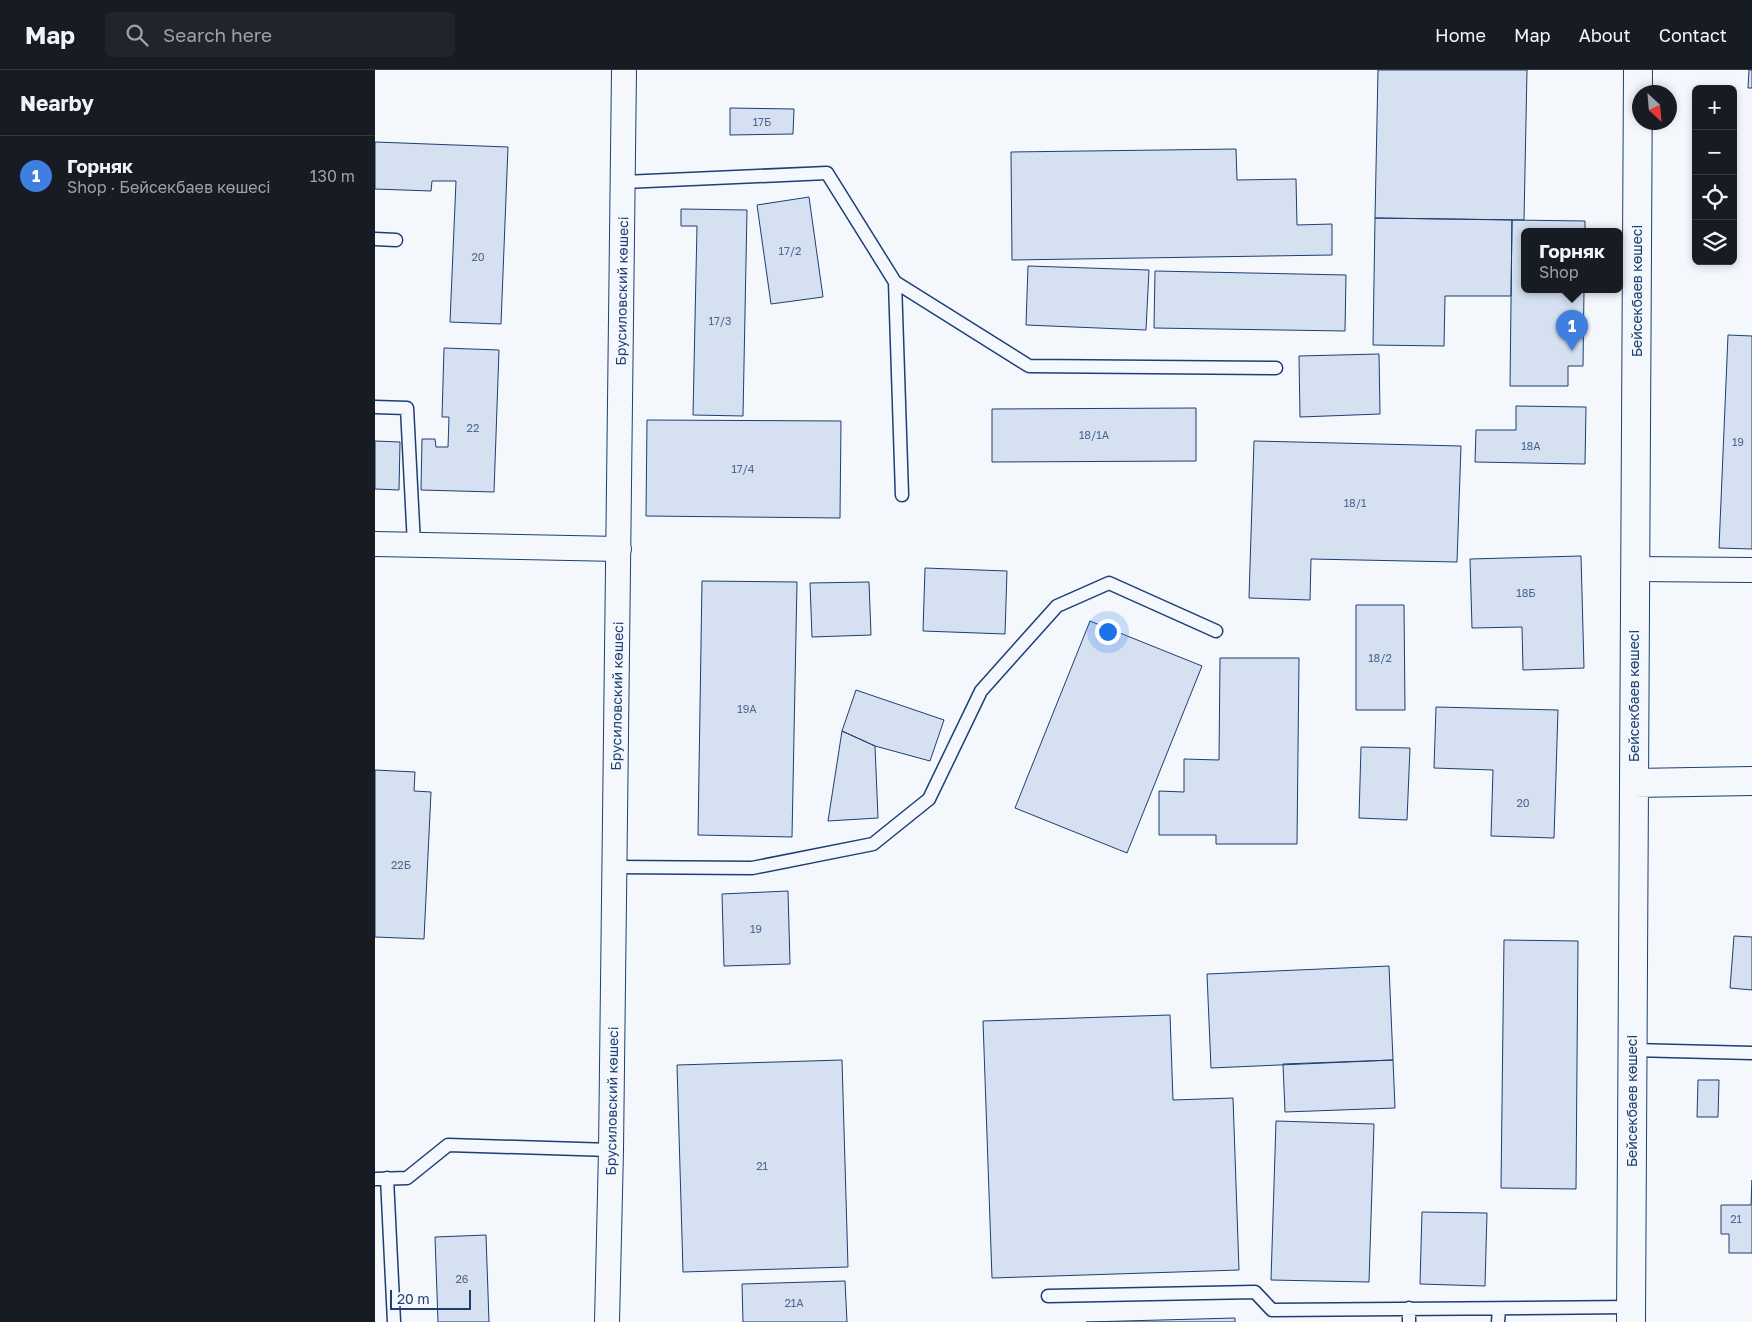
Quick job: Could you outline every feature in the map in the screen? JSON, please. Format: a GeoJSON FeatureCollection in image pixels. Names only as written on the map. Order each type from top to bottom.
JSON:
{"type":"FeatureCollection","features":[{"type":"Feature","properties":{"kind":"street","name":"Брусиловский көшесі"},"geometry":{"type":"LineString","coordinates":[[607,1322],[615,867],[624,70]]}},
{"type":"Feature","properties":{"kind":"street","name":"Бейсекбаев көшесі"},"geometry":{"type":"LineString","coordinates":[[1631,1315],[1638,70]]}},
{"type":"Feature","properties":{"kind":"street"},"geometry":{"type":"LineString","coordinates":[[375,544],[619,549]]}},
{"type":"Feature","properties":{"kind":"street"},"geometry":{"type":"LineString","coordinates":[[1635,569],[1752,570]]}},
{"type":"Feature","properties":{"kind":"street"},"geometry":{"type":"LineString","coordinates":[[1634,783],[1752,781]]}},
{"type":"Feature","properties":{"kind":"lane"},"geometry":{"type":"LineString","coordinates":[[624,182],[827,173],[895,282],[1029,366],[1276,368]]}},
{"type":"Feature","properties":{"kind":"lane"},"geometry":{"type":"LineString","coordinates":[[375,239],[396,240]]}},
{"type":"Feature","properties":{"kind":"lane"},"geometry":{"type":"LineString","coordinates":[[895,282],[902,495]]}},
{"type":"Feature","properties":{"kind":"lane"},"geometry":{"type":"LineString","coordinates":[[375,408],[407,408],[414,545]]}},
{"type":"Feature","properties":{"kind":"lane"},"geometry":{"type":"LineString","coordinates":[[615,867],[753,868],[873,844],[929,799],[981,691],[1057,606],[1109,583],[1216,631]]}},
{"type":"Feature","properties":{"kind":"lane"},"geometry":{"type":"LineString","coordinates":[[1632,1050],[1752,1053]]}},
{"type":"Feature","properties":{"kind":"lane"},"geometry":{"type":"LineString","coordinates":[[394,1322],[381,1178],[407,1178],[448,1145],[611,1150]]}},
{"type":"Feature","properties":{"kind":"lane"},"geometry":{"type":"LineString","coordinates":[[1048,1296],[1255,1292],[1272,1316],[1409,1308],[1499,1316],[1631,1315]]}},
{"type":"Feature","properties":{"kind":"lane"},"geometry":{"type":"LineString","coordinates":[[1409,1308],[1409,1322]]}},
{"type":"Feature","properties":{"kind":"building"},"geometry":{"type":"Polygon","coordinates":[[[1378,70],[1527,70],[1524,220],[1375,218],[1378,70]]]}},
{"type":"Feature","properties":{"kind":"building"},"geometry":{"type":"Polygon","coordinates":[[[1749,70],[1752,70],[1752,88],[1748,88],[1749,70]]]}},
{"type":"Feature","properties":{"kind":"building"},"geometry":{"type":"Polygon","coordinates":[[[730,108],[794,109],[793,134],[730,135],[730,108]]]}},
{"type":"Feature","properties":{"kind":"building"},"geometry":{"type":"Polygon","coordinates":[[[375,142],[508,147],[501,324],[450,322],[456,181],[432,181],[431,191],[375,189],[375,142]]]}},
{"type":"Feature","properties":{"kind":"building"},"geometry":{"type":"Polygon","coordinates":[[[1236,149],[1237,180],[1296,179],[1297,225],[1332,224],[1332,255],[1012,260],[1011,152],[1236,149]]]}},
{"type":"Feature","properties":{"kind":"building"},"geometry":{"type":"Polygon","coordinates":[[[809,197],[823,297],[771,304],[757,205],[809,197]]]}},
{"type":"Feature","properties":{"kind":"building"},"geometry":{"type":"Polygon","coordinates":[[[681,209],[747,210],[743,416],[693,415],[697,226],[681,226],[681,209]]]}},
{"type":"Feature","properties":{"kind":"building"},"geometry":{"type":"Polygon","coordinates":[[[1375,218],[1512,220],[1511,296],[1445,296],[1444,346],[1373,345],[1375,218]]]}},
{"type":"Feature","properties":{"kind":"building"},"geometry":{"type":"Polygon","coordinates":[[[1512,220],[1585,221],[1585,228],[1521,228],[1521,293],[1584,293],[1583,366],[1568,366],[1568,386],[1510,386],[1512,220]]]}},
{"type":"Feature","properties":{"kind":"building"},"geometry":{"type":"Polygon","coordinates":[[[1028,266],[1149,270],[1146,330],[1026,325],[1028,266]]]}},
{"type":"Feature","properties":{"kind":"building"},"geometry":{"type":"Polygon","coordinates":[[[1155,271],[1346,275],[1345,331],[1154,328],[1155,271]]]}},
{"type":"Feature","properties":{"kind":"building"},"geometry":{"type":"Polygon","coordinates":[[[1728,335],[1752,336],[1752,549],[1719,548],[1728,335]]]}},
{"type":"Feature","properties":{"kind":"building"},"geometry":{"type":"Polygon","coordinates":[[[444,348],[499,350],[494,492],[421,490],[422,439],[435,439],[436,447],[448,447],[449,417],[442,417],[444,348]]]}},
{"type":"Feature","properties":{"kind":"building"},"geometry":{"type":"Polygon","coordinates":[[[1379,354],[1380,414],[1300,417],[1299,356],[1379,354]]]}},
{"type":"Feature","properties":{"kind":"building"},"geometry":{"type":"Polygon","coordinates":[[[1516,406],[1586,407],[1585,464],[1475,462],[1476,430],[1516,430],[1516,406]]]}},
{"type":"Feature","properties":{"kind":"building"},"geometry":{"type":"Polygon","coordinates":[[[1196,408],[1196,461],[992,462],[992,409],[1196,408]]]}},
{"type":"Feature","properties":{"kind":"building"},"geometry":{"type":"Polygon","coordinates":[[[647,420],[841,421],[840,518],[646,516],[647,420]]]}},
{"type":"Feature","properties":{"kind":"building"},"geometry":{"type":"Polygon","coordinates":[[[375,441],[400,442],[399,490],[375,489],[375,441]]]}},
{"type":"Feature","properties":{"kind":"building"},"geometry":{"type":"Polygon","coordinates":[[[1254,441],[1461,446],[1457,562],[1311,559],[1310,600],[1249,598],[1254,441]]]}},
{"type":"Feature","properties":{"kind":"building"},"geometry":{"type":"Polygon","coordinates":[[[1581,556],[1584,668],[1523,670],[1522,627],[1472,628],[1470,559],[1581,556]]]}},
{"type":"Feature","properties":{"kind":"building"},"geometry":{"type":"Polygon","coordinates":[[[925,568],[1007,571],[1005,634],[923,631],[925,568]]]}},
{"type":"Feature","properties":{"kind":"building"},"geometry":{"type":"Polygon","coordinates":[[[702,581],[797,582],[792,837],[698,835],[702,581]]]}},
{"type":"Feature","properties":{"kind":"building"},"geometry":{"type":"Polygon","coordinates":[[[869,582],[871,635],[812,637],[810,583],[869,582]]]}},
{"type":"Feature","properties":{"kind":"building"},"geometry":{"type":"Polygon","coordinates":[[[1356,605],[1404,605],[1405,710],[1356,710],[1356,605]]]}},
{"type":"Feature","properties":{"kind":"building"},"geometry":{"type":"Polygon","coordinates":[[[1090,621],[1202,666],[1127,853],[1015,808],[1090,621]]]}},
{"type":"Feature","properties":{"kind":"building"},"geometry":{"type":"Polygon","coordinates":[[[1220,658],[1299,658],[1297,844],[1216,844],[1216,835],[1159,835],[1159,791],[1184,792],[1184,759],[1219,760],[1220,658]]]}},
{"type":"Feature","properties":{"kind":"building"},"geometry":{"type":"Polygon","coordinates":[[[856,690],[944,720],[930,761],[875,746],[842,731],[856,690]]]}},
{"type":"Feature","properties":{"kind":"building"},"geometry":{"type":"Polygon","coordinates":[[[1436,707],[1558,710],[1554,838],[1491,836],[1493,770],[1434,768],[1436,707]]]}},
{"type":"Feature","properties":{"kind":"building"},"geometry":{"type":"Polygon","coordinates":[[[842,731],[875,746],[878,818],[828,821],[842,731]]]}},
{"type":"Feature","properties":{"kind":"building"},"geometry":{"type":"Polygon","coordinates":[[[1361,747],[1410,748],[1407,820],[1359,818],[1361,747]]]}},
{"type":"Feature","properties":{"kind":"building"},"geometry":{"type":"Polygon","coordinates":[[[375,770],[415,772],[414,791],[431,792],[424,939],[375,937],[375,770]]]}},
{"type":"Feature","properties":{"kind":"building"},"geometry":{"type":"Polygon","coordinates":[[[788,891],[790,964],[724,966],[722,894],[788,891]]]}},
{"type":"Feature","properties":{"kind":"building"},"geometry":{"type":"Polygon","coordinates":[[[1734,936],[1752,937],[1752,990],[1730,988],[1734,936]]]}},
{"type":"Feature","properties":{"kind":"building"},"geometry":{"type":"Polygon","coordinates":[[[1504,940],[1578,941],[1576,1189],[1501,1188],[1504,940]]]}},
{"type":"Feature","properties":{"kind":"building"},"geometry":{"type":"Polygon","coordinates":[[[1389,966],[1393,1060],[1211,1068],[1207,974],[1389,966]]]}},
{"type":"Feature","properties":{"kind":"building"},"geometry":{"type":"Polygon","coordinates":[[[1170,1015],[1173,1100],[1233,1098],[1239,1270],[992,1278],[983,1021],[1170,1015]]]}},
{"type":"Feature","properties":{"kind":"building"},"geometry":{"type":"Polygon","coordinates":[[[842,1060],[848,1267],[683,1272],[677,1065],[842,1060]]]}},
{"type":"Feature","properties":{"kind":"building"},"geometry":{"type":"Polygon","coordinates":[[[1393,1060],[1395,1108],[1285,1112],[1283,1064],[1393,1060]]]}},
{"type":"Feature","properties":{"kind":"building"},"geometry":{"type":"Polygon","coordinates":[[[1698,1080],[1719,1080],[1718,1117],[1697,1117],[1698,1080]]]}},
{"type":"Feature","properties":{"kind":"building"},"geometry":{"type":"Polygon","coordinates":[[[1276,1121],[1374,1124],[1369,1282],[1271,1280],[1276,1121]]]}},
{"type":"Feature","properties":{"kind":"building"},"geometry":{"type":"Polygon","coordinates":[[[1752,1180],[1752,1253],[1729,1253],[1729,1234],[1721,1234],[1721,1205],[1751,1205],[1752,1180]]]}},
{"type":"Feature","properties":{"kind":"building"},"geometry":{"type":"Polygon","coordinates":[[[1422,1212],[1487,1213],[1485,1286],[1420,1284],[1422,1212]]]}},
{"type":"Feature","properties":{"kind":"building"},"geometry":{"type":"Polygon","coordinates":[[[486,1235],[489,1322],[438,1322],[435,1237],[486,1235]]]}},
{"type":"Feature","properties":{"kind":"building"},"geometry":{"type":"Polygon","coordinates":[[[845,1281],[847,1322],[743,1322],[742,1284],[845,1281]]]}},
{"type":"Feature","properties":{"kind":"building"},"geometry":{"type":"Polygon","coordinates":[[[1235,1318],[1235,1322],[1086,1322],[1235,1318]]]}},
{"type":"Feature","properties":{"kind":"place","name":"Горняк"},"geometry":{"type":"Point","coordinates":[1572,351]}}]}
